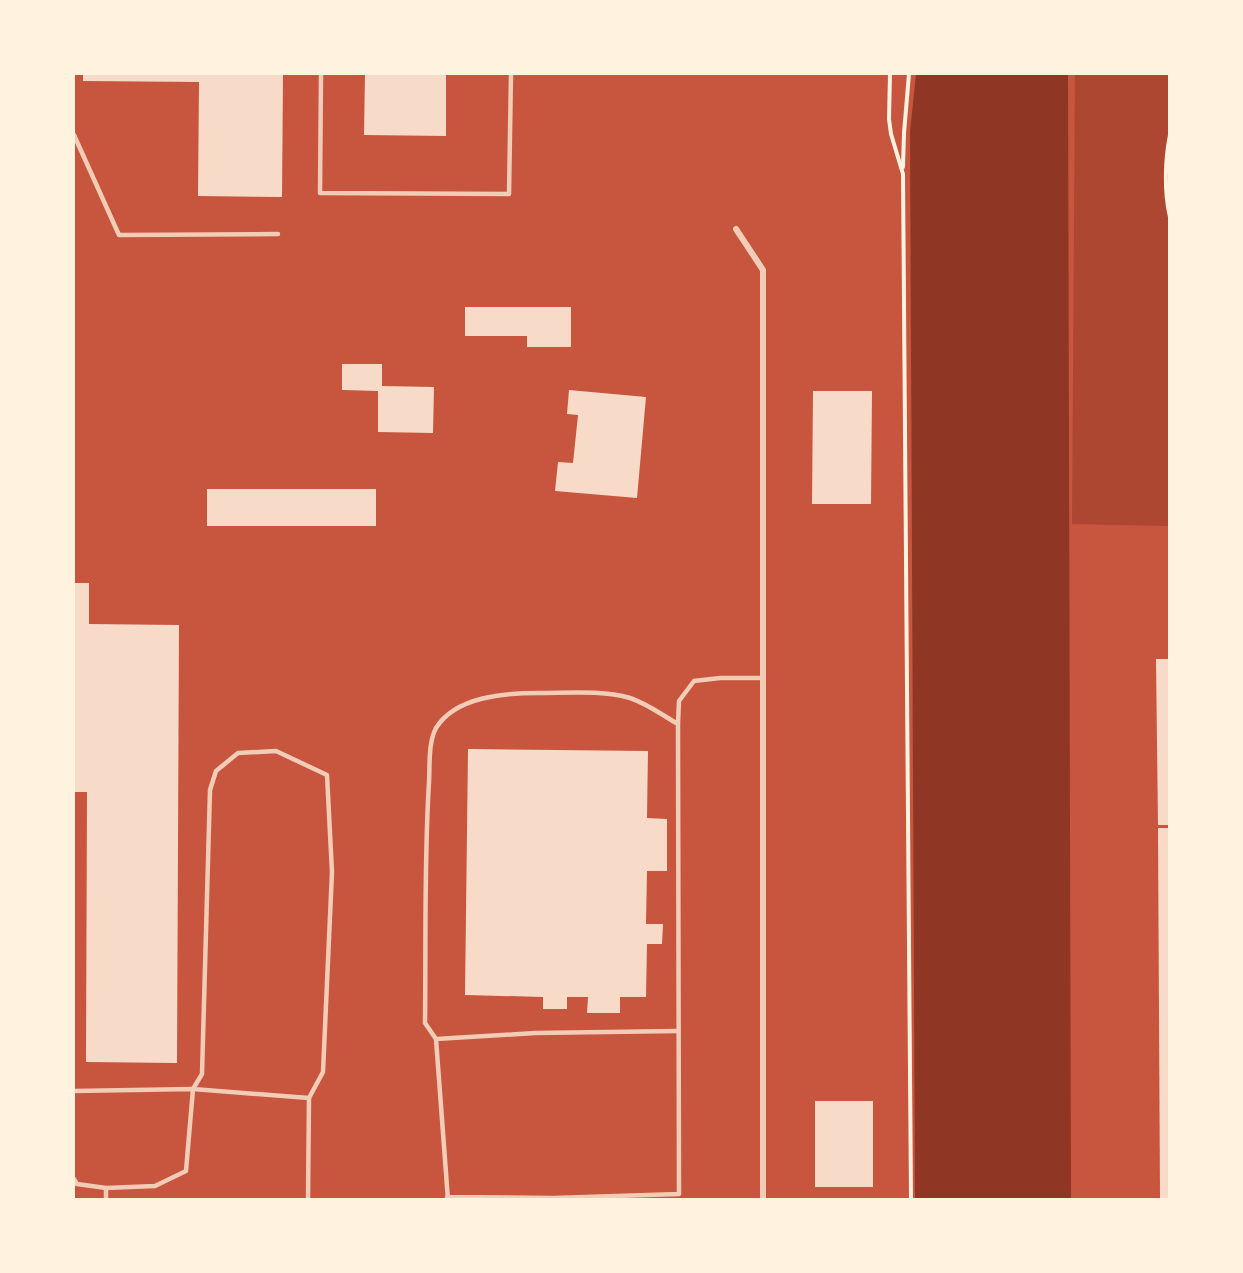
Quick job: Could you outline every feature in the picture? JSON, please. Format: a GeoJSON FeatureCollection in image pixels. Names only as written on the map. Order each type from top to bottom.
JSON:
{"type":"FeatureCollection","features":[{"type":"Feature","properties":{"kind":"street"},"geometry":{"type":"LineString","coordinates":[[736,229],[763,270],[763,1200]]}},
{"type":"Feature","properties":{"kind":"lane"},"geometry":{"type":"LineString","coordinates":[[321,74],[320,193],[497,194],[509,194],[511,74]]}},
{"type":"Feature","properties":{"kind":"lane"},"geometry":{"type":"LineString","coordinates":[[74,135],[119,235],[278,234]]}},
{"type":"Feature","properties":{"kind":"lane"},"geometry":{"type":"LineString","coordinates":[[678,724],[648,705],[628,698],[596,693],[517,693],[475,700],[450,713],[436,729],[432,743],[426,828],[425,1023],[436,1039],[448,1198],[554,1199],[679,1194],[678,724],[680,701],[694,681],[720,678],[763,678]]}},
{"type":"Feature","properties":{"kind":"lane"},"geometry":{"type":"LineString","coordinates":[[74,1179],[77,1184],[106,1188],[155,1186],[186,1171],[193,1089],[202,1074],[210,790],[216,771],[238,753],[276,751],[327,775],[332,872],[323,1072],[309,1098],[309,1200]]}},
{"type":"Feature","properties":{"kind":"lane"},"geometry":{"type":"LineString","coordinates":[[436,1039],[535,1033],[678,1031]]}},
{"type":"Feature","properties":{"kind":"lane"},"geometry":{"type":"LineString","coordinates":[[74,1091],[193,1089],[309,1098]]}},
{"type":"Feature","properties":{"kind":"lane"},"geometry":{"type":"LineString","coordinates":[[106,1188],[106,1200]]}},
{"type":"Feature","properties":{"kind":"path"},"geometry":{"type":"LineString","coordinates":[[890,74],[889,119],[903,174]]}},
{"type":"Feature","properties":{"kind":"path"},"geometry":{"type":"LineString","coordinates":[[909,74],[903,174],[911,1200]]}},
{"type":"Feature","properties":{"kind":"path"},"geometry":{"type":"LineString","coordinates":[[1170,135],[1167,149],[1167,207],[1170,217]]}},
{"type":"Feature","properties":{"kind":"shaded area"},"geometry":{"type":"Polygon","coordinates":[[[916,74],[1068,74],[1071,1199],[915,1199],[910,132],[916,74]]]}},
{"type":"Feature","properties":{"kind":"shaded area"},"geometry":{"type":"Polygon","coordinates":[[[1075,74],[1169,74],[1169,526],[1072,524],[1075,74]]]}},
{"type":"Feature","properties":{"kind":"building"},"geometry":{"type":"Polygon","coordinates":[[[83,74],[283,74],[282,197],[198,196],[199,82],[83,81],[83,74]]]}},
{"type":"Feature","properties":{"kind":"building"},"geometry":{"type":"Polygon","coordinates":[[[365,74],[446,74],[446,136],[364,135],[365,74]]]}},
{"type":"Feature","properties":{"kind":"building"},"geometry":{"type":"Polygon","coordinates":[[[465,307],[571,307],[571,347],[527,347],[527,336],[465,336],[465,307]]]}},
{"type":"Feature","properties":{"kind":"building"},"geometry":{"type":"Polygon","coordinates":[[[342,364],[382,364],[382,386],[434,387],[433,433],[378,432],[378,391],[342,390],[342,364]]]}},
{"type":"Feature","properties":{"kind":"building"},"geometry":{"type":"Polygon","coordinates":[[[569,390],[646,397],[637,498],[555,491],[558,462],[573,463],[578,415],[567,414],[569,390]]]}},
{"type":"Feature","properties":{"kind":"building"},"geometry":{"type":"Polygon","coordinates":[[[813,391],[872,391],[871,504],[812,504],[813,391]]]}},
{"type":"Feature","properties":{"kind":"building"},"geometry":{"type":"Polygon","coordinates":[[[207,489],[376,489],[376,526],[207,526],[207,489]]]}},
{"type":"Feature","properties":{"kind":"building"},"geometry":{"type":"Polygon","coordinates":[[[74,583],[89,583],[89,624],[179,625],[177,1063],[86,1062],[87,792],[74,792],[74,583]]]}},
{"type":"Feature","properties":{"kind":"building"},"geometry":{"type":"Polygon","coordinates":[[[1156,659],[1170,659],[1170,825],[1158,825],[1156,659]]]}},
{"type":"Feature","properties":{"kind":"building"},"geometry":{"type":"Polygon","coordinates":[[[468,749],[648,751],[647,818],[667,819],[667,871],[647,871],[646,924],[663,924],[662,944],[647,944],[646,997],[620,997],[620,1013],[587,1013],[588,997],[567,997],[567,1009],[543,1009],[543,997],[465,995],[468,749]]]}},
{"type":"Feature","properties":{"kind":"building"},"geometry":{"type":"Polygon","coordinates":[[[1158,828],[1170,828],[1170,1198],[1160,1198],[1158,828]]]}},
{"type":"Feature","properties":{"kind":"building"},"geometry":{"type":"Polygon","coordinates":[[[815,1101],[873,1101],[873,1187],[815,1187],[815,1101]]]}}]}
